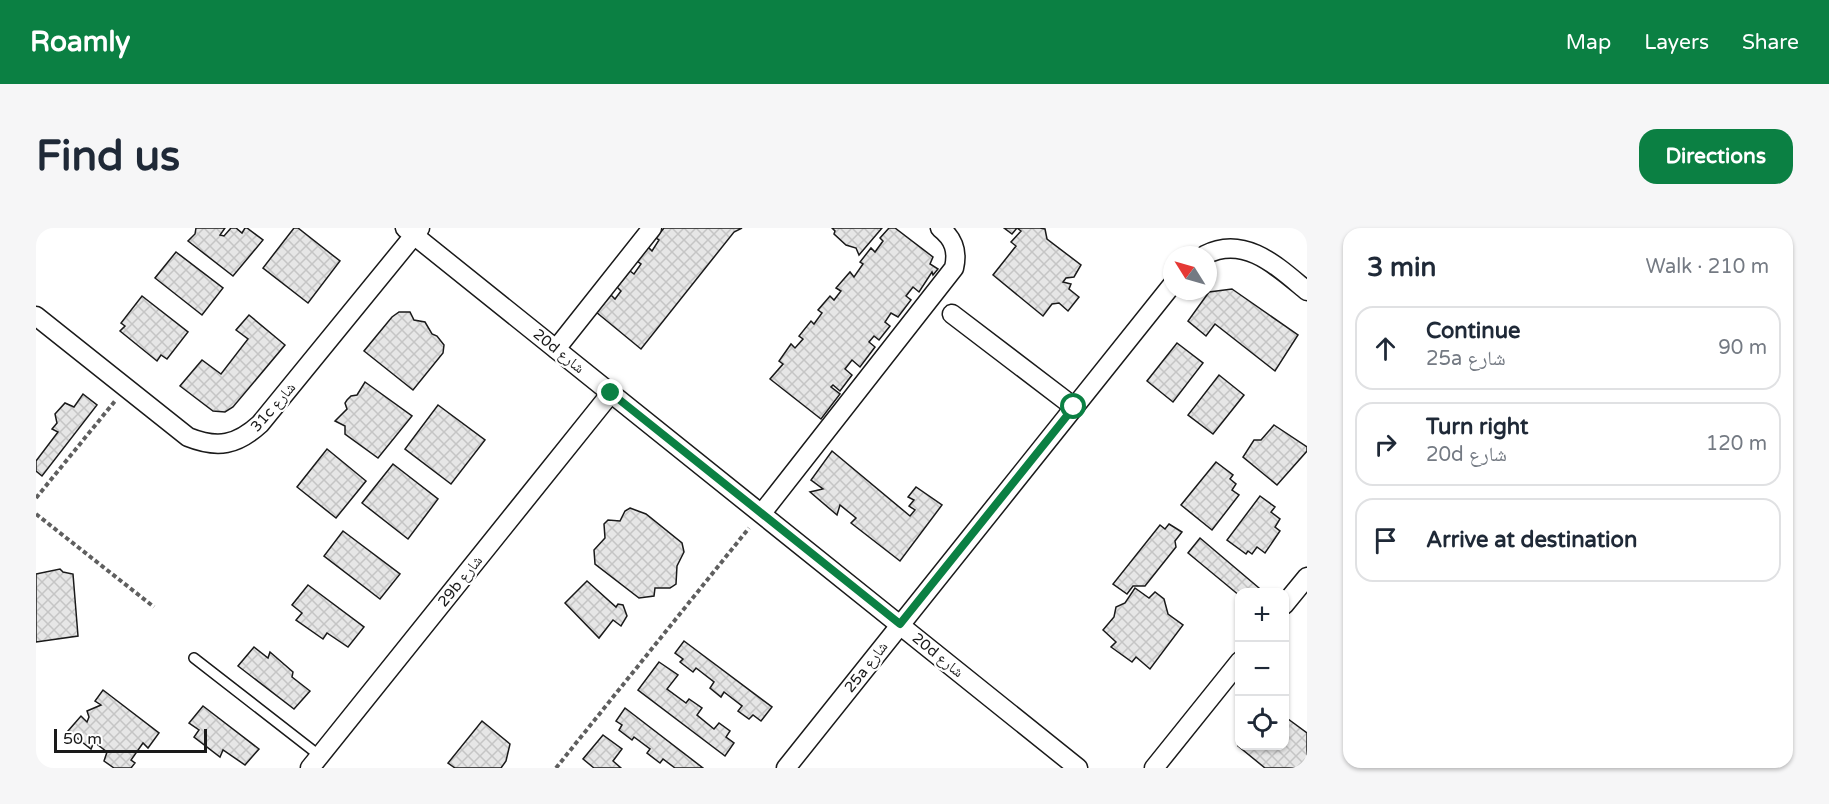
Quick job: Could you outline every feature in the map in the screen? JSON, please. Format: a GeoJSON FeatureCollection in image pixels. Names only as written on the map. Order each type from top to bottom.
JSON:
{"type":"FeatureCollection","features":[{"type":"Feature","properties":{"kind":"street"},"geometry":{"type":"LineString","coordinates":[[556,349],[652,228]]}},
{"type":"Feature","properties":{"kind":"street"},"geometry":{"type":"LineString","coordinates":[[762,513],[954,268],[956,249],[952,240],[940,228]]}},
{"type":"Feature","properties":{"kind":"street","name":"20d شارع"},"geometry":{"type":"LineString","coordinates":[[413,230],[556,349],[1078,768]]}},
{"type":"Feature","properties":{"kind":"street","name":"31c شارع"},"geometry":{"type":"LineString","coordinates":[[36,316],[176,428],[196,440],[219,444],[234,441],[248,435],[260,424],[413,230]]}},
{"type":"Feature","properties":{"kind":"street"},"geometry":{"type":"LineString","coordinates":[[1217,252],[1243,249],[1260,255],[1307,291]]}},
{"type":"Feature","properties":{"kind":"street","name":"25a شارع"},"geometry":{"type":"LineString","coordinates":[[786,768],[1163,296]]}},
{"type":"Feature","properties":{"kind":"street"},"geometry":{"type":"LineString","coordinates":[[952,314],[1074,407]]}},
{"type":"Feature","properties":{"kind":"street","name":"29b شارع"},"geometry":{"type":"LineString","coordinates":[[315,762],[611,393]]}},
{"type":"Feature","properties":{"kind":"street"},"geometry":{"type":"LineString","coordinates":[[1289,599],[1307,577]]}},
{"type":"Feature","properties":{"kind":"street"},"geometry":{"type":"LineString","coordinates":[[1154,768],[1235,666]]}},
{"type":"Feature","properties":{"kind":"lane"},"geometry":{"type":"LineString","coordinates":[[194,658],[315,762]]}},
{"type":"Feature","properties":{"kind":"path"},"geometry":{"type":"LineString","coordinates":[[36,498],[125,388]]}},
{"type":"Feature","properties":{"kind":"path"},"geometry":{"type":"LineString","coordinates":[[556,768],[762,513]]}},
{"type":"Feature","properties":{"kind":"path"},"geometry":{"type":"LineString","coordinates":[[36,514],[154,607]]}},
{"type":"Feature","properties":{"kind":"building"},"geometry":{"type":"Polygon","coordinates":[[[196,228],[225,228],[220,235],[224,236],[231,228],[236,228],[242,233],[247,228],[263,240],[233,276],[188,241],[195,234],[196,228]]]}},
{"type":"Feature","properties":{"kind":"building"},"geometry":{"type":"Polygon","coordinates":[[[294,228],[298,228],[340,261],[308,303],[263,268],[294,228]]]}},
{"type":"Feature","properties":{"kind":"building"},"geometry":{"type":"Polygon","coordinates":[[[664,228],[742,228],[734,232],[641,349],[596,312],[611,295],[615,299],[621,291],[617,287],[630,271],[634,274],[641,264],[637,261],[648,247],[652,251],[659,240],[656,238],[664,228]]]}},
{"type":"Feature","properties":{"kind":"building"},"geometry":{"type":"Polygon","coordinates":[[[832,228],[882,228],[859,255],[856,248],[846,245],[834,234],[835,231],[832,228]]]}},
{"type":"Feature","properties":{"kind":"building"},"geometry":{"type":"Polygon","coordinates":[[[889,228],[895,228],[933,257],[930,264],[938,269],[933,275],[932,272],[919,292],[913,287],[906,296],[911,300],[898,317],[891,313],[885,322],[890,326],[879,340],[874,336],[869,342],[875,347],[860,367],[852,360],[845,369],[852,375],[840,391],[833,385],[831,387],[840,394],[821,419],[770,379],[783,364],[779,361],[791,344],[795,348],[803,339],[799,336],[811,321],[814,324],[822,313],[818,310],[830,296],[834,300],[841,291],[836,288],[850,272],[854,277],[863,264],[860,262],[871,248],[875,252],[883,241],[880,238],[889,228]]]}},
{"type":"Feature","properties":{"kind":"building"},"geometry":{"type":"Polygon","coordinates":[[[1004,228],[1017,228],[1012,234],[1004,228]]]}},
{"type":"Feature","properties":{"kind":"building"},"geometry":{"type":"Polygon","coordinates":[[[1017,228],[1045,229],[1047,239],[1081,265],[1074,277],[1066,278],[1063,282],[1071,284],[1069,289],[1079,297],[1068,311],[1059,303],[1052,304],[1043,316],[993,275],[1016,246],[1011,242],[1021,231],[1017,228]]]}},
{"type":"Feature","properties":{"kind":"building"},"geometry":{"type":"Polygon","coordinates":[[[176,252],[223,288],[202,315],[155,278],[176,252]]]}},
{"type":"Feature","properties":{"kind":"building"},"geometry":{"type":"Polygon","coordinates":[[[1232,289],[1298,335],[1275,371],[1215,324],[1206,336],[1188,321],[1203,300],[1217,300],[1217,291],[1232,289]]]}},
{"type":"Feature","properties":{"kind":"building"},"geometry":{"type":"Polygon","coordinates":[[[142,296],[188,332],[167,359],[161,355],[157,361],[120,331],[125,326],[121,323],[142,296]]]}},
{"type":"Feature","properties":{"kind":"building"},"geometry":{"type":"Polygon","coordinates":[[[399,312],[410,312],[414,320],[425,322],[432,334],[437,336],[444,345],[443,353],[413,390],[364,351],[392,317],[399,312]]]}},
{"type":"Feature","properties":{"kind":"building"},"geometry":{"type":"Polygon","coordinates":[[[249,315],[285,345],[233,407],[225,412],[213,411],[180,386],[202,360],[221,374],[248,339],[236,330],[249,315]]]}},
{"type":"Feature","properties":{"kind":"building"},"geometry":{"type":"Polygon","coordinates":[[[1177,343],[1203,363],[1173,402],[1147,381],[1177,343]]]}},
{"type":"Feature","properties":{"kind":"building"},"geometry":{"type":"Polygon","coordinates":[[[1219,375],[1244,395],[1213,434],[1188,415],[1219,375]]]}},
{"type":"Feature","properties":{"kind":"building"},"geometry":{"type":"Polygon","coordinates":[[[365,382],[412,416],[378,458],[345,434],[345,426],[335,421],[347,409],[345,403],[347,400],[357,395],[365,382]]]}},
{"type":"Feature","properties":{"kind":"building"},"geometry":{"type":"Polygon","coordinates":[[[83,394],[97,405],[42,476],[36,471],[36,461],[58,432],[52,429],[57,423],[55,414],[65,403],[74,407],[83,394]]]}},
{"type":"Feature","properties":{"kind":"building"},"geometry":{"type":"Polygon","coordinates":[[[438,405],[485,440],[451,484],[405,449],[438,405]]]}},
{"type":"Feature","properties":{"kind":"building"},"geometry":{"type":"Polygon","coordinates":[[[1274,425],[1307,447],[1307,451],[1277,485],[1243,457],[1254,440],[1261,440],[1274,425]]]}},
{"type":"Feature","properties":{"kind":"building"},"geometry":{"type":"Polygon","coordinates":[[[327,449],[366,481],[336,518],[297,487],[327,449]]]}},
{"type":"Feature","properties":{"kind":"building"},"geometry":{"type":"Polygon","coordinates":[[[832,451],[910,516],[915,510],[909,506],[914,500],[908,497],[916,487],[942,505],[900,561],[851,523],[856,518],[840,505],[837,515],[810,492],[823,489],[811,480],[832,451]]]}},
{"type":"Feature","properties":{"kind":"building"},"geometry":{"type":"Polygon","coordinates":[[[1216,462],[1233,475],[1230,479],[1236,484],[1232,490],[1239,495],[1212,530],[1181,505],[1216,462]]]}},
{"type":"Feature","properties":{"kind":"building"},"geometry":{"type":"Polygon","coordinates":[[[393,464],[438,499],[408,539],[362,503],[393,464]]]}},
{"type":"Feature","properties":{"kind":"building"},"geometry":{"type":"Polygon","coordinates":[[[1260,496],[1275,507],[1271,512],[1280,519],[1275,527],[1280,531],[1265,553],[1257,547],[1252,554],[1248,551],[1246,554],[1227,540],[1260,496]]]}},
{"type":"Feature","properties":{"kind":"building"},"geometry":{"type":"Polygon","coordinates":[[[630,508],[646,514],[682,543],[684,552],[677,566],[676,584],[670,588],[655,588],[654,596],[639,598],[595,564],[594,550],[605,538],[604,524],[608,520],[620,521],[625,511],[630,508]]]}},
{"type":"Feature","properties":{"kind":"building"},"geometry":{"type":"Polygon","coordinates":[[[1169,524],[1182,532],[1175,541],[1176,547],[1145,586],[1133,586],[1127,594],[1113,584],[1160,525],[1165,529],[1169,524]]]}},
{"type":"Feature","properties":{"kind":"building"},"geometry":{"type":"Polygon","coordinates":[[[343,531],[400,574],[380,599],[324,556],[343,531]]]}},
{"type":"Feature","properties":{"kind":"building"},"geometry":{"type":"Polygon","coordinates":[[[1200,538],[1259,588],[1235,588],[1235,592],[1188,553],[1200,538]]]}},
{"type":"Feature","properties":{"kind":"building"},"geometry":{"type":"Polygon","coordinates":[[[60,569],[73,574],[78,636],[36,642],[36,574],[60,569]]]}},
{"type":"Feature","properties":{"kind":"building"},"geometry":{"type":"Polygon","coordinates":[[[587,581],[616,607],[618,604],[623,605],[627,616],[621,626],[613,620],[599,638],[565,603],[587,581]]]}},
{"type":"Feature","properties":{"kind":"building"},"geometry":{"type":"Polygon","coordinates":[[[308,585],[364,627],[348,647],[327,633],[323,639],[296,620],[302,613],[292,605],[308,585]]]}},
{"type":"Feature","properties":{"kind":"building"},"geometry":{"type":"Polygon","coordinates":[[[1135,588],[1149,598],[1155,592],[1164,599],[1168,614],[1183,625],[1150,669],[1136,657],[1132,662],[1111,647],[1116,642],[1103,630],[1114,617],[1116,607],[1125,603],[1135,588]]]}},
{"type":"Feature","properties":{"kind":"building"},"geometry":{"type":"Polygon","coordinates":[[[684,641],[772,707],[761,721],[753,715],[749,719],[738,711],[742,706],[724,692],[721,697],[710,688],[714,682],[696,668],[693,672],[680,662],[683,659],[675,653],[684,641]]]}},
{"type":"Feature","properties":{"kind":"building"},"geometry":{"type":"Polygon","coordinates":[[[254,647],[268,658],[270,652],[293,672],[292,677],[310,691],[294,709],[238,666],[254,647]]]}},
{"type":"Feature","properties":{"kind":"building"},"geometry":{"type":"Polygon","coordinates":[[[659,662],[678,675],[667,689],[686,703],[689,699],[702,708],[697,715],[714,729],[719,723],[730,731],[726,737],[734,743],[725,756],[638,690],[659,662]]]}},
{"type":"Feature","properties":{"kind":"building"},"geometry":{"type":"Polygon","coordinates":[[[103,690],[159,733],[148,748],[143,743],[131,760],[135,763],[131,768],[114,768],[104,761],[107,752],[94,742],[91,749],[68,731],[81,716],[87,722],[89,717],[87,711],[101,705],[95,701],[103,690]]]}},
{"type":"Feature","properties":{"kind":"building"},"geometry":{"type":"Polygon","coordinates":[[[203,706],[259,749],[245,765],[223,750],[220,757],[194,737],[199,730],[189,723],[203,706]]]}},
{"type":"Feature","properties":{"kind":"building"},"geometry":{"type":"Polygon","coordinates":[[[625,708],[703,768],[675,768],[663,759],[660,763],[647,753],[650,749],[634,737],[632,740],[619,730],[622,725],[616,721],[625,708]]]}},
{"type":"Feature","properties":{"kind":"building"},"geometry":{"type":"Polygon","coordinates":[[[1289,720],[1307,733],[1307,759],[1300,768],[1265,768],[1243,750],[1289,750],[1289,720]]]}},
{"type":"Feature","properties":{"kind":"building"},"geometry":{"type":"Polygon","coordinates":[[[482,721],[510,744],[506,761],[501,768],[455,768],[448,763],[482,721]]]}},
{"type":"Feature","properties":{"kind":"building"},"geometry":{"type":"Polygon","coordinates":[[[603,735],[622,749],[613,761],[621,768],[594,768],[583,759],[603,735]]]}},
{"type":"Feature","properties":{"kind":"route"},"geometry":{"type":"LineString","coordinates":[[611,393],[900,624],[1074,407]]}}]}
